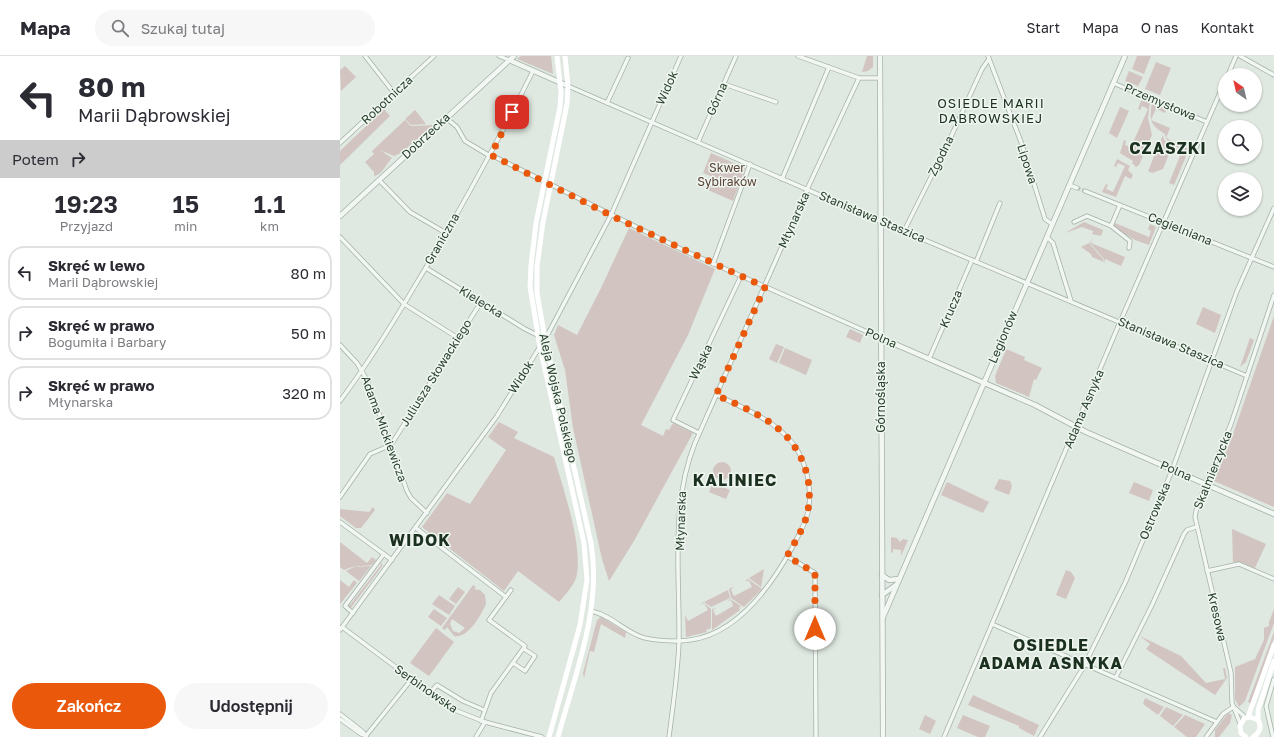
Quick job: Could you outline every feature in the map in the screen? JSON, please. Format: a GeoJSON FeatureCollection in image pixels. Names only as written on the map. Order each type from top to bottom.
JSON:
{"type":"FeatureCollection","features":[{"type":"Feature","properties":{"kind":"main road","name":"Aleja Wojska Polskiego"},"geometry":{"type":"LineString","coordinates":[[549,737],[583,615],[587,571],[583,537],[537,335],[532,304],[530,273],[536,223],[560,107],[560,82],[557,56]]}},
{"type":"Feature","properties":{"kind":"main road","name":"Aleja Wojska Polskiego"},"geometry":{"type":"LineString","coordinates":[[558,737],[591,611],[595,578],[591,543],[541,324],[537,293],[536,267],[543,222],[566,113],[568,86],[565,56]]}},
{"type":"Feature","properties":{"kind":"main road"},"geometry":{"type":"LineString","coordinates":[[1235,737],[1240,730],[1240,723],[1247,717],[1274,644]]}},
{"type":"Feature","properties":{"kind":"main road"},"geometry":{"type":"LineString","coordinates":[[1256,736],[1260,726],[1258,720],[1259,708],[1274,661]]}},
{"type":"Feature","properties":{"kind":"main road"},"geometry":{"type":"LineString","coordinates":[[1247,717],[1258,720]]}},
{"type":"Feature","properties":{"kind":"main road"},"geometry":{"type":"LineString","coordinates":[[1240,730],[1246,737]]}},
{"type":"Feature","properties":{"kind":"street"},"geometry":{"type":"LineString","coordinates":[[365,56],[394,93]]}},
{"type":"Feature","properties":{"kind":"street","name":"Robotnicza"},"geometry":{"type":"LineString","coordinates":[[340,143],[434,56]]}},
{"type":"Feature","properties":{"kind":"street","name":"Stanisława Staszica"},"geometry":{"type":"LineString","coordinates":[[499,56],[976,262],[1247,376]]}},
{"type":"Feature","properties":{"kind":"street","name":"Dobrzecka"},"geometry":{"type":"LineString","coordinates":[[340,216],[514,56]]}},
{"type":"Feature","properties":{"kind":"street","name":"Widok"},"geometry":{"type":"LineString","coordinates":[[341,629],[497,416],[554,324],[611,215],[681,56]]}},
{"type":"Feature","properties":{"kind":"street","name":"Górna"},"geometry":{"type":"LineString","coordinates":[[698,142],[736,56]]}},
{"type":"Feature","properties":{"kind":"street"},"geometry":{"type":"LineString","coordinates":[[798,56],[809,58],[859,78],[880,78]]}},
{"type":"Feature","properties":{"kind":"street","name":"Górnośląska"},"geometry":{"type":"LineString","coordinates":[[880,56],[882,737]]}},
{"type":"Feature","properties":{"kind":"street","name":"Legionów"},"geometry":{"type":"LineString","coordinates":[[882,618],[893,596],[1125,56]]}},
{"type":"Feature","properties":{"kind":"street"},"geometry":{"type":"LineString","coordinates":[[1231,68],[1236,56]]}},
{"type":"Feature","properties":{"kind":"street"},"geometry":{"type":"LineString","coordinates":[[1240,56],[1274,75]]}},
{"type":"Feature","properties":{"kind":"street"},"geometry":{"type":"LineString","coordinates":[[607,103],[628,58]]}},
{"type":"Feature","properties":{"kind":"street","name":"Lipowa"},"geometry":{"type":"LineString","coordinates":[[988,58],[1021,142],[1045,219],[1052,224]]}},
{"type":"Feature","properties":{"kind":"street","name":"Zgodna"},"geometry":{"type":"LineString","coordinates":[[904,231],[988,58]]}},
{"type":"Feature","properties":{"kind":"street"},"geometry":{"type":"LineString","coordinates":[[782,178],[830,66]]}},
{"type":"Feature","properties":{"kind":"street","name":"Graniczna"},"geometry":{"type":"LineString","coordinates":[[340,401],[363,371],[426,268],[491,155],[533,71]]}},
{"type":"Feature","properties":{"kind":"street","name":"Młynarska"},"geometry":{"type":"LineString","coordinates":[[669,737],[679,641],[680,496],[686,468],[699,433],[765,287],[807,189],[859,78]]}},
{"type":"Feature","properties":{"kind":"street","name":"Przemysłowa"},"geometry":{"type":"LineString","coordinates":[[1113,83],[1207,122]]}},
{"type":"Feature","properties":{"kind":"street"},"geometry":{"type":"LineString","coordinates":[[724,84],[776,102]]}},
{"type":"Feature","properties":{"kind":"street","name":"Adama Asnyka"},"geometry":{"type":"LineString","coordinates":[[944,737],[1218,97]]}},
{"type":"Feature","properties":{"kind":"street","name":"Polna"},"geometry":{"type":"LineString","coordinates":[[446,118],[457,127],[465,141],[550,185],[713,264],[1036,405],[1076,427],[1274,514]]}},
{"type":"Feature","properties":{"kind":"street"},"geometry":{"type":"LineString","coordinates":[[713,264],[750,164]]}},
{"type":"Feature","properties":{"kind":"street"},"geometry":{"type":"LineString","coordinates":[[379,180],[410,212],[446,233]]}},
{"type":"Feature","properties":{"kind":"street"},"geometry":{"type":"LineString","coordinates":[[1069,185],[1077,188]]}},
{"type":"Feature","properties":{"kind":"street","name":"Cegielniana"},"geometry":{"type":"LineString","coordinates":[[1085,191],[1274,267]]}},
{"type":"Feature","properties":{"kind":"street"},"geometry":{"type":"LineString","coordinates":[[976,262],[1000,203]]}},
{"type":"Feature","properties":{"kind":"street"},"geometry":{"type":"LineString","coordinates":[[1111,226],[1120,205]]}},
{"type":"Feature","properties":{"kind":"street","name":"Ostrowska"},"geometry":{"type":"LineString","coordinates":[[1040,737],[1085,664],[1125,583],[1172,470],[1234,298],[1274,208]]}},
{"type":"Feature","properties":{"kind":"street"},"geometry":{"type":"LineString","coordinates":[[1074,222],[1087,216],[1111,226],[1130,241],[1129,248]]}},
{"type":"Feature","properties":{"kind":"street"},"geometry":{"type":"LineString","coordinates":[[340,237],[404,304],[458,338]]}},
{"type":"Feature","properties":{"kind":"street"},"geometry":{"type":"LineString","coordinates":[[1047,237],[1053,242],[1071,301]]}},
{"type":"Feature","properties":{"kind":"street","name":"Krucza"},"geometry":{"type":"LineString","coordinates":[[929,359],[972,260]]}},
{"type":"Feature","properties":{"kind":"street","name":"Kielecka"},"geometry":{"type":"LineString","coordinates":[[426,268],[537,335]]}},
{"type":"Feature","properties":{"kind":"street","name":"Wąska"},"geometry":{"type":"LineString","coordinates":[[699,433],[672,420],[741,276]]}},
{"type":"Feature","properties":{"kind":"street","name":"Skalmierzycka"},"geometry":{"type":"LineString","coordinates":[[1116,678],[1149,612],[1185,532],[1196,527],[1196,510],[1228,431],[1274,294]]}},
{"type":"Feature","properties":{"kind":"street","name":"Juliusza Słowackiego"},"geometry":{"type":"LineString","coordinates":[[391,445],[481,302]]}},
{"type":"Feature","properties":{"kind":"street"},"geometry":{"type":"LineString","coordinates":[[541,324],[548,326],[554,324]]}},
{"type":"Feature","properties":{"kind":"street","name":"Adama Mickiewicza"},"geometry":{"type":"LineString","coordinates":[[340,345],[363,371],[391,445],[406,491],[411,498],[427,513]]}},
{"type":"Feature","properties":{"kind":"street"},"geometry":{"type":"LineString","coordinates":[[591,611],[604,615],[640,637],[679,641],[704,637],[734,619],[766,589],[787,556],[803,527],[808,511],[809,485],[803,462],[791,442],[776,427],[716,395]]}},
{"type":"Feature","properties":{"kind":"street"},"geometry":{"type":"LineString","coordinates":[[340,497],[370,454],[391,445]]}},
{"type":"Feature","properties":{"kind":"street"},"geometry":{"type":"LineString","coordinates":[[340,522],[392,560]]}},
{"type":"Feature","properties":{"kind":"street","name":"Kresowa"},"geometry":{"type":"LineString","coordinates":[[1196,527],[1231,673],[1231,700],[1240,723]]}},
{"type":"Feature","properties":{"kind":"street"},"geometry":{"type":"LineString","coordinates":[[416,528],[506,597]]}},
{"type":"Feature","properties":{"kind":"street"},"geometry":{"type":"LineString","coordinates":[[353,613],[345,606],[384,554]]}},
{"type":"Feature","properties":{"kind":"street"},"geometry":{"type":"LineString","coordinates":[[787,556],[815,573],[816,737]]}},
{"type":"Feature","properties":{"kind":"street"},"geometry":{"type":"LineString","coordinates":[[1206,571],[1238,564],[1274,579]]}},
{"type":"Feature","properties":{"kind":"street"},"geometry":{"type":"LineString","coordinates":[[882,575],[889,580],[899,579]]}},
{"type":"Feature","properties":{"kind":"street"},"geometry":{"type":"LineString","coordinates":[[882,595],[896,586]]}},
{"type":"Feature","properties":{"kind":"street"},"geometry":{"type":"LineString","coordinates":[[511,590],[489,620],[525,646],[524,649],[535,656],[525,671],[513,663]]}},
{"type":"Feature","properties":{"kind":"street"},"geometry":{"type":"LineString","coordinates":[[882,595],[893,596]]}},
{"type":"Feature","properties":{"kind":"street"},"geometry":{"type":"LineString","coordinates":[[992,624],[1217,722]]}},
{"type":"Feature","properties":{"kind":"street","name":"Serbinowska"},"geometry":{"type":"LineString","coordinates":[[341,629],[429,694],[456,711],[481,721],[542,737]]}},
{"type":"Feature","properties":{"kind":"street"},"geometry":{"type":"LineString","coordinates":[[481,721],[491,693],[524,649]]}},
{"type":"Feature","properties":{"kind":"street"},"geometry":{"type":"LineString","coordinates":[[1272,737],[1266,706],[1274,679]]}},
{"type":"Feature","properties":{"kind":"street"},"geometry":{"type":"LineString","coordinates":[[365,736],[411,680]]}},
{"type":"Feature","properties":{"kind":"street"},"geometry":{"type":"LineString","coordinates":[[429,694],[437,685],[463,701],[484,710]]}},
{"type":"Feature","properties":{"kind":"street"},"geometry":{"type":"LineString","coordinates":[[1206,737],[1225,711],[1233,707],[1247,717]]}},
{"type":"Feature","properties":{"kind":"street"},"geometry":{"type":"LineString","coordinates":[[340,714],[365,736]]}},
{"type":"Feature","properties":{"kind":"street"},"geometry":{"type":"LineString","coordinates":[[340,719],[365,736]]}},
{"type":"Feature","properties":{"kind":"street"},"geometry":{"type":"LineString","coordinates":[[476,737],[485,722]]}},
{"type":"Feature","properties":{"kind":"green space"},"geometry":{"type":"Polygon","coordinates":[[[521,56],[551,56],[553,74],[517,59],[521,56]]]}},
{"type":"Feature","properties":{"kind":"green space"},"geometry":{"type":"Polygon","coordinates":[[[867,56],[873,56],[873,67],[868,71],[862,72],[867,56]]]}},
{"type":"Feature","properties":{"kind":"green space"},"geometry":{"type":"Polygon","coordinates":[[[1137,56],[1151,56],[1144,74],[1132,69],[1137,56]]]}},
{"type":"Feature","properties":{"kind":"green space"},"geometry":{"type":"Polygon","coordinates":[[[1156,62],[1171,68],[1160,95],[1145,89],[1156,62]]]}},
{"type":"Feature","properties":{"kind":"green space"},"geometry":{"type":"Polygon","coordinates":[[[345,66],[356,77],[341,91],[340,70],[345,66]]]}},
{"type":"Feature","properties":{"kind":"green space"},"geometry":{"type":"Polygon","coordinates":[[[1129,71],[1143,77],[1138,86],[1125,81],[1129,71]]]}},
{"type":"Feature","properties":{"kind":"green space"},"geometry":{"type":"Polygon","coordinates":[[[1144,100],[1150,102],[1148,118],[1152,135],[1139,165],[1136,167],[1132,163],[1133,161],[1120,153],[1124,140],[1126,141],[1125,145],[1131,147],[1148,109],[1142,106],[1140,110],[1138,109],[1141,101],[1144,100]]]}},
{"type":"Feature","properties":{"kind":"green space"},"geometry":{"type":"Polygon","coordinates":[[[1152,102],[1167,109],[1165,113],[1156,109],[1151,119],[1152,102]]]}},
{"type":"Feature","properties":{"kind":"green space"},"geometry":{"type":"Polygon","coordinates":[[[1120,107],[1129,111],[1117,138],[1109,133],[1120,107]]]}},
{"type":"Feature","properties":{"kind":"green space"},"geometry":{"type":"Polygon","coordinates":[[[384,109],[390,116],[340,165],[340,151],[384,109]]]}},
{"type":"Feature","properties":{"kind":"green space"},"geometry":{"type":"Polygon","coordinates":[[[415,110],[426,124],[411,125],[405,119],[415,110]]]}},
{"type":"Feature","properties":{"kind":"green space"},"geometry":{"type":"Polygon","coordinates":[[[405,120],[411,126],[434,125],[401,153],[394,156],[380,150],[392,158],[382,171],[374,176],[374,172],[365,162],[374,154],[372,151],[405,120]]]}},
{"type":"Feature","properties":{"kind":"green space"},"geometry":{"type":"Polygon","coordinates":[[[1151,120],[1170,128],[1166,138],[1189,149],[1188,152],[1174,146],[1166,139],[1165,134],[1156,128],[1151,120]]]}},
{"type":"Feature","properties":{"kind":"green space"},"geometry":{"type":"Polygon","coordinates":[[[1163,135],[1164,140],[1172,147],[1163,169],[1152,173],[1148,171],[1163,135]]]}},
{"type":"Feature","properties":{"kind":"green space"},"geometry":{"type":"Polygon","coordinates":[[[1182,151],[1187,154],[1174,185],[1169,183],[1182,151]]]}},
{"type":"Feature","properties":{"kind":"green space","name":"Skwer Sybiraków"},"geometry":{"type":"Polygon","coordinates":[[[711,153],[745,168],[733,201],[708,190],[713,177],[703,173],[711,153]]]}},
{"type":"Feature","properties":{"kind":"green space"},"geometry":{"type":"Polygon","coordinates":[[[1117,159],[1130,166],[1128,170],[1133,175],[1131,179],[1125,176],[1116,197],[1102,192],[1106,184],[1108,185],[1106,189],[1113,192],[1125,166],[1118,163],[1116,167],[1114,166],[1117,159]]]}},
{"type":"Feature","properties":{"kind":"green space"},"geometry":{"type":"Polygon","coordinates":[[[1084,222],[1103,230],[1101,236],[1092,234],[1093,231],[1082,227],[1065,233],[1084,222]]]}},
{"type":"Feature","properties":{"kind":"green space"},"geometry":{"type":"Polygon","coordinates":[[[1115,223],[1149,237],[1151,231],[1148,229],[1150,224],[1156,227],[1149,245],[1135,240],[1113,227],[1115,223]]]}},
{"type":"Feature","properties":{"kind":"green space"},"geometry":{"type":"Polygon","coordinates":[[[629,228],[715,269],[688,335],[641,425],[663,436],[666,429],[669,430],[673,423],[693,433],[634,541],[609,581],[602,559],[573,428],[565,370],[554,335],[558,325],[577,335],[629,228]]]}},
{"type":"Feature","properties":{"kind":"green space"},"geometry":{"type":"Polygon","coordinates":[[[1093,237],[1091,243],[1125,257],[1121,266],[1105,259],[1105,264],[1104,259],[1090,243],[1093,237]]]}},
{"type":"Feature","properties":{"kind":"green space"},"geometry":{"type":"Polygon","coordinates":[[[1089,243],[1104,262],[1092,257],[1091,254],[1081,247],[1089,243]]]}},
{"type":"Feature","properties":{"kind":"green space"},"geometry":{"type":"Polygon","coordinates":[[[1203,307],[1221,315],[1215,333],[1196,324],[1203,307]]]}},
{"type":"Feature","properties":{"kind":"green space"},"geometry":{"type":"Polygon","coordinates":[[[1274,316],[1274,507],[1214,481],[1233,434],[1274,316]]]}},
{"type":"Feature","properties":{"kind":"green space"},"geometry":{"type":"Polygon","coordinates":[[[850,329],[863,335],[860,343],[846,337],[850,329]]]}},
{"type":"Feature","properties":{"kind":"green space"},"geometry":{"type":"Polygon","coordinates":[[[1250,338],[1254,340],[1246,362],[1240,367],[1250,338]]]}},
{"type":"Feature","properties":{"kind":"green space"},"geometry":{"type":"Polygon","coordinates":[[[776,344],[784,347],[777,363],[769,359],[776,344]]]}},
{"type":"Feature","properties":{"kind":"green space"},"geometry":{"type":"Polygon","coordinates":[[[1006,346],[1006,349],[1025,357],[1024,360],[1042,368],[1036,380],[1034,379],[1029,397],[996,383],[995,376],[1006,346]]]}},
{"type":"Feature","properties":{"kind":"green space"},"geometry":{"type":"Polygon","coordinates":[[[785,348],[812,360],[806,375],[779,363],[785,348]]]}},
{"type":"Feature","properties":{"kind":"green space"},"geometry":{"type":"Polygon","coordinates":[[[499,422],[518,432],[514,438],[554,457],[571,515],[578,561],[575,581],[559,602],[518,571],[504,591],[422,527],[447,493],[470,504],[506,450],[488,437],[499,422]]]}},
{"type":"Feature","properties":{"kind":"green space"},"geometry":{"type":"Polygon","coordinates":[[[722,462],[728,465],[731,471],[728,477],[722,480],[716,477],[713,471],[716,465],[722,462]]]}},
{"type":"Feature","properties":{"kind":"green space"},"geometry":{"type":"Polygon","coordinates":[[[999,479],[1010,481],[1012,486],[1009,495],[994,489],[999,479]]]}},
{"type":"Feature","properties":{"kind":"green space"},"geometry":{"type":"Polygon","coordinates":[[[947,482],[989,502],[983,513],[941,495],[947,482]]]}},
{"type":"Feature","properties":{"kind":"green space"},"geometry":{"type":"Polygon","coordinates":[[[1134,482],[1153,490],[1149,501],[1129,493],[1134,482]]]}},
{"type":"Feature","properties":{"kind":"green space"},"geometry":{"type":"Polygon","coordinates":[[[713,483],[730,490],[726,499],[709,492],[713,483]]]}},
{"type":"Feature","properties":{"kind":"green space"},"geometry":{"type":"Polygon","coordinates":[[[373,507],[375,510],[361,528],[356,528],[340,516],[340,509],[369,512],[373,507]]]}},
{"type":"Feature","properties":{"kind":"green space"},"geometry":{"type":"Polygon","coordinates":[[[1232,529],[1266,544],[1255,568],[1233,562],[1232,529]]]}},
{"type":"Feature","properties":{"kind":"green space"},"geometry":{"type":"Polygon","coordinates":[[[891,537],[897,538],[900,542],[903,539],[908,540],[901,555],[901,550],[893,549],[893,553],[891,552],[891,537]]]}},
{"type":"Feature","properties":{"kind":"green space"},"geometry":{"type":"Polygon","coordinates":[[[340,542],[367,563],[372,557],[376,560],[372,565],[352,567],[344,570],[340,567],[340,542]]]}},
{"type":"Feature","properties":{"kind":"green space"},"geometry":{"type":"Polygon","coordinates":[[[380,562],[383,565],[350,609],[348,604],[350,605],[381,565],[380,562]]]}},
{"type":"Feature","properties":{"kind":"green space"},"geometry":{"type":"Polygon","coordinates":[[[371,566],[359,581],[346,571],[354,567],[371,566]]]}},
{"type":"Feature","properties":{"kind":"green space"},"geometry":{"type":"Polygon","coordinates":[[[764,569],[761,587],[749,578],[764,569]]]}},
{"type":"Feature","properties":{"kind":"green space"},"geometry":{"type":"Polygon","coordinates":[[[1066,570],[1071,572],[1075,578],[1066,599],[1056,595],[1066,570]]]}},
{"type":"Feature","properties":{"kind":"green space"},"geometry":{"type":"Polygon","coordinates":[[[748,579],[762,589],[744,607],[731,598],[729,589],[734,587],[731,590],[734,596],[752,587],[749,581],[745,581],[748,579]]]}},
{"type":"Feature","properties":{"kind":"green space"},"geometry":{"type":"Polygon","coordinates":[[[340,580],[349,587],[354,580],[357,583],[340,604],[340,580]]]}},
{"type":"Feature","properties":{"kind":"green space"},"geometry":{"type":"Polygon","coordinates":[[[473,585],[476,587],[474,589],[480,590],[485,595],[486,604],[484,609],[469,630],[464,634],[454,636],[447,627],[445,630],[442,628],[473,585]],[[452,619],[450,624],[453,631],[459,633],[465,628],[452,619]]]}},
{"type":"Feature","properties":{"kind":"green space"},"geometry":{"type":"Polygon","coordinates":[[[458,587],[465,592],[456,604],[449,599],[458,587]]]}},
{"type":"Feature","properties":{"kind":"green space"},"geometry":{"type":"Polygon","coordinates":[[[728,590],[730,598],[711,607],[704,602],[728,590]]]}},
{"type":"Feature","properties":{"kind":"green space"},"geometry":{"type":"Polygon","coordinates":[[[439,595],[455,606],[449,615],[432,604],[439,595]]]}},
{"type":"Feature","properties":{"kind":"green space"},"geometry":{"type":"Polygon","coordinates":[[[730,599],[741,606],[739,608],[740,610],[712,630],[712,609],[716,608],[713,610],[716,616],[733,606],[731,600],[727,601],[730,599]]]}},
{"type":"Feature","properties":{"kind":"green space"},"geometry":{"type":"Polygon","coordinates":[[[703,602],[711,609],[711,628],[706,630],[707,632],[686,637],[685,615],[688,621],[708,610],[704,603],[700,605],[703,602]]]}},
{"type":"Feature","properties":{"kind":"green space"},"geometry":{"type":"Polygon","coordinates":[[[434,609],[447,618],[441,626],[428,617],[434,609]]]}},
{"type":"Feature","properties":{"kind":"green space"},"geometry":{"type":"Polygon","coordinates":[[[1274,609],[1274,623],[1245,701],[1239,707],[1235,699],[1235,667],[1255,659],[1264,640],[1264,628],[1269,626],[1274,609]]]}},
{"type":"Feature","properties":{"kind":"green space"},"geometry":{"type":"Polygon","coordinates":[[[601,617],[626,632],[625,638],[601,624],[594,652],[590,651],[584,678],[583,673],[597,620],[601,617]]]}},
{"type":"Feature","properties":{"kind":"green space"},"geometry":{"type":"Polygon","coordinates":[[[436,628],[454,642],[429,676],[410,663],[436,628]]]}},
{"type":"Feature","properties":{"kind":"green space"},"geometry":{"type":"Polygon","coordinates":[[[1274,632],[1274,637],[1251,704],[1248,702],[1274,632]]]}},
{"type":"Feature","properties":{"kind":"green space"},"geometry":{"type":"Polygon","coordinates":[[[1140,636],[1181,656],[1206,683],[1225,679],[1223,668],[1225,668],[1227,678],[1215,695],[1146,649],[1150,644],[1140,636]]]}},
{"type":"Feature","properties":{"kind":"green space"},"geometry":{"type":"Polygon","coordinates":[[[973,695],[1039,725],[1034,736],[1019,728],[1019,726],[968,705],[973,695]]]}},
{"type":"Feature","properties":{"kind":"green space"},"geometry":{"type":"Polygon","coordinates":[[[1145,698],[1164,707],[1158,715],[1143,704],[1145,698]]]}},
{"type":"Feature","properties":{"kind":"green space"},"geometry":{"type":"Polygon","coordinates":[[[1166,707],[1183,715],[1173,726],[1160,716],[1166,707]]]}},
{"type":"Feature","properties":{"kind":"green space"},"geometry":{"type":"Polygon","coordinates":[[[1228,713],[1232,715],[1230,723],[1219,737],[1215,737],[1215,730],[1228,713]]]}},
{"type":"Feature","properties":{"kind":"green space"},"geometry":{"type":"Polygon","coordinates":[[[925,715],[936,721],[930,734],[919,729],[925,715]]]}},
{"type":"Feature","properties":{"kind":"green space"},"geometry":{"type":"Polygon","coordinates":[[[963,715],[990,726],[985,737],[978,737],[957,728],[963,715]]]}},
{"type":"Feature","properties":{"kind":"green space"},"geometry":{"type":"Polygon","coordinates":[[[1185,715],[1205,724],[1196,737],[1187,737],[1174,727],[1185,715]]]}},
{"type":"Feature","properties":{"kind":"tunnel"},"geometry":{"type":"LineString","coordinates":[[1077,188],[1085,191]]}},
{"type":"Feature","properties":{"kind":"district","name":"OSIEDLE MARII DĄBROWSKIEJ"},"geometry":{"type":"Point","coordinates":[991,110]}},
{"type":"Feature","properties":{"kind":"district","name":"CZASZKI"},"geometry":{"type":"Point","coordinates":[1168,148]}},
{"type":"Feature","properties":{"kind":"district","name":"KALINIEC"},"geometry":{"type":"Point","coordinates":[735,480]}},
{"type":"Feature","properties":{"kind":"district","name":"WIDOK"},"geometry":{"type":"Point","coordinates":[420,540]}},
{"type":"Feature","properties":{"kind":"district","name":"OSIEDLE ADAMA ASNYKA"},"geometry":{"type":"Point","coordinates":[1051,654]}},
{"type":"Feature","properties":{"kind":"route"},"geometry":{"type":"LineString","coordinates":[[512,112],[491,155],[616,218],[765,287],[716,395],[768,421],[776,427],[791,442],[803,462],[809,485],[809,506],[803,527],[787,556],[815,573],[815,629]]}}]}
